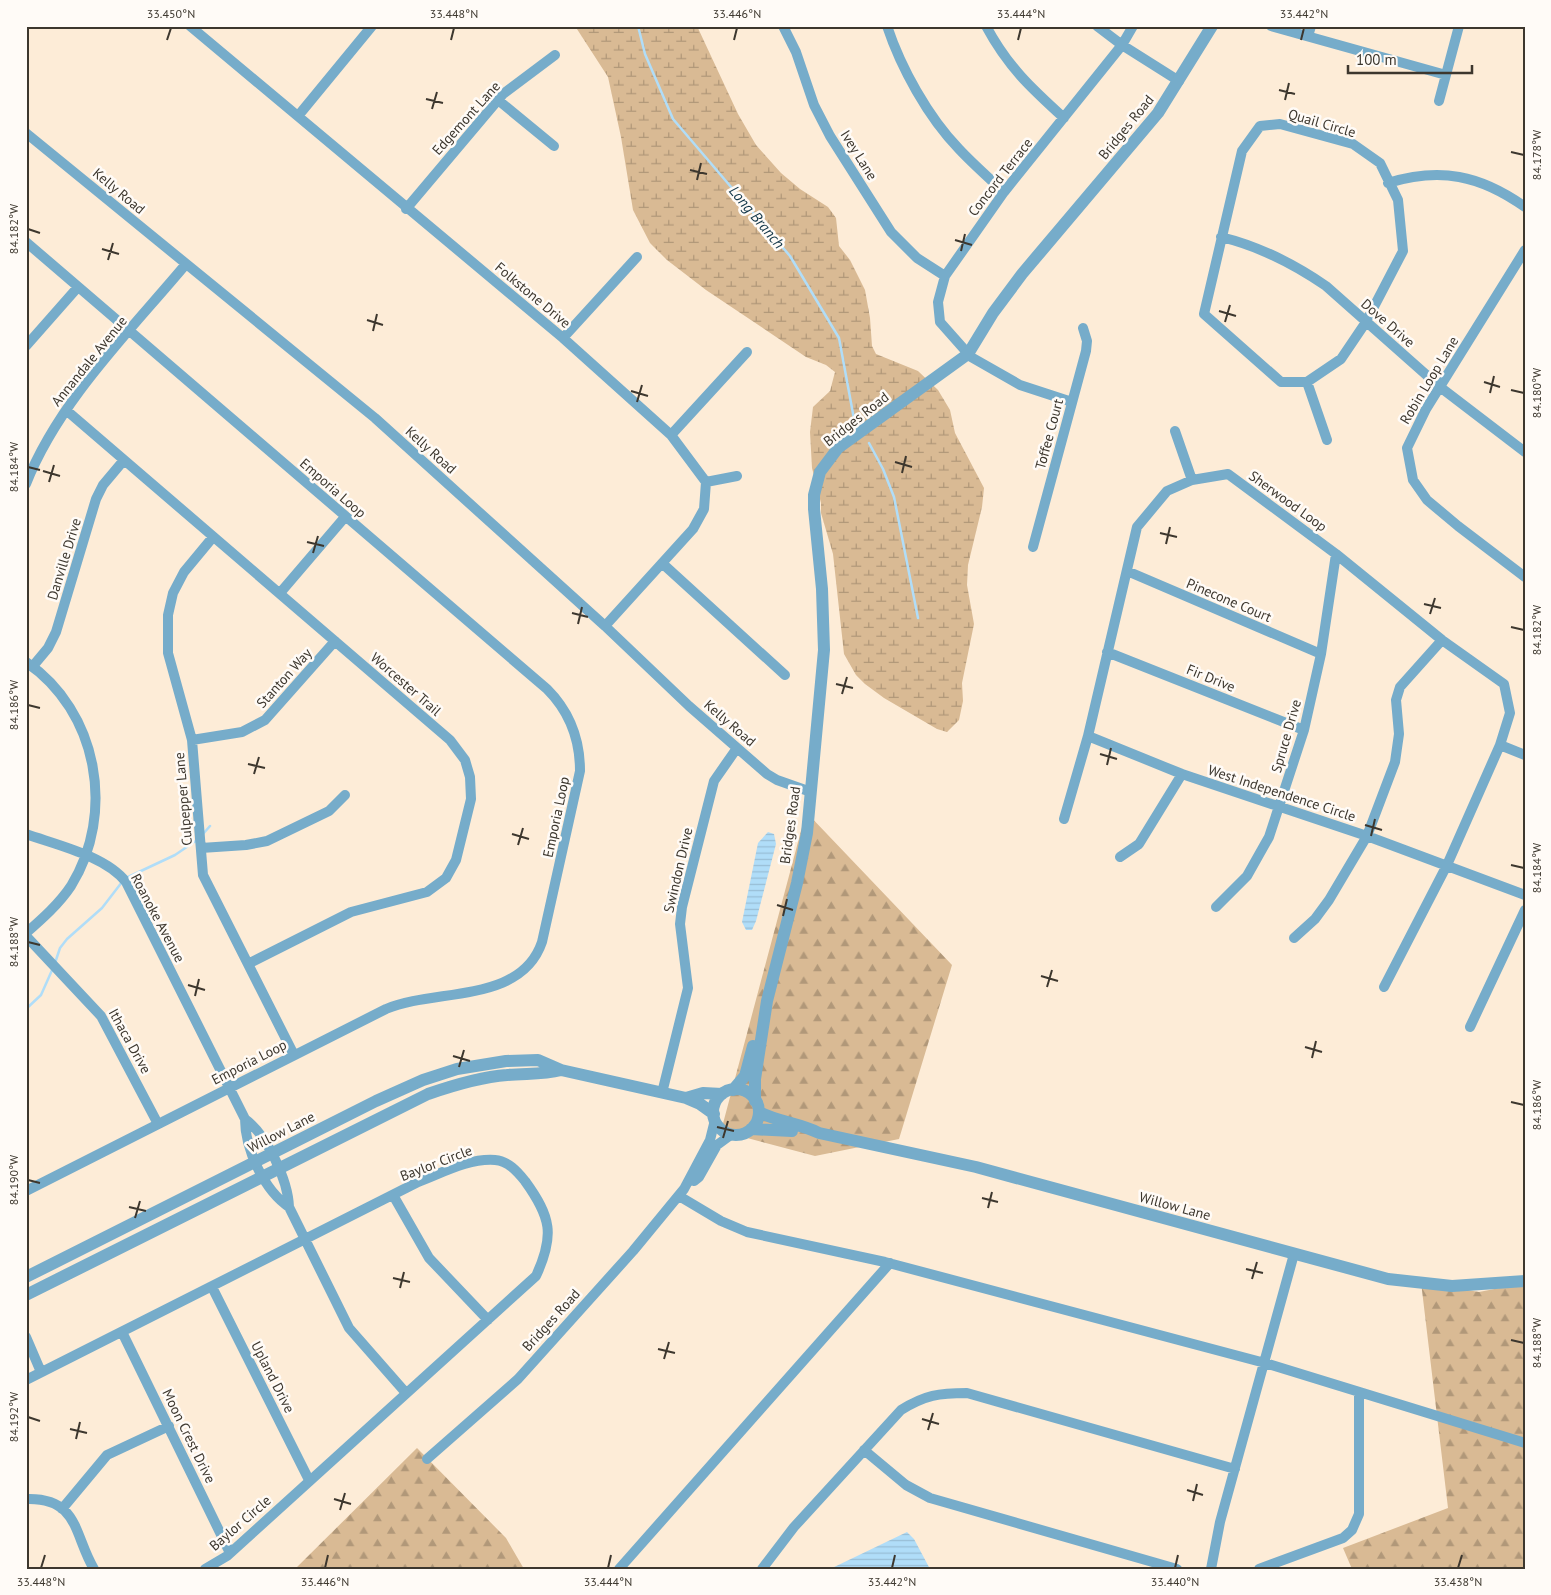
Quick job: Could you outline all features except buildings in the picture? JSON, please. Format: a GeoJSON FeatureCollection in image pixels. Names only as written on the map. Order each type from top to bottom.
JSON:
{"type":"FeatureCollection","features":[{"type":"Feature","properties":{"kind":"street","name":"Folkstone Drive"},"geometry":{"type":"LineString","coordinates":[[190,26],[406,209],[563,338],[671,435],[706,482]]}},
{"type":"Feature","properties":{"kind":"street"},"geometry":{"type":"LineString","coordinates":[[298,116],[372,26]]}},
{"type":"Feature","properties":{"kind":"street","name":"Ivey Lane"},"geometry":{"type":"LineString","coordinates":[[783,26],[796,52],[814,105],[830,136],[891,232],[917,258],[944,276]]}},
{"type":"Feature","properties":{"kind":"street"},"geometry":{"type":"LineString","coordinates":[[887,26],[895,50],[918,94],[958,149],[1004,192]]}},
{"type":"Feature","properties":{"kind":"street"},"geometry":{"type":"LineString","coordinates":[[986,26],[1001,53],[1022,79],[1064,118]]}},
{"type":"Feature","properties":{"kind":"street"},"geometry":{"type":"LineString","coordinates":[[1098,26],[1122,45],[1179,81]]}},
{"type":"Feature","properties":{"kind":"street","name":"Concord Terrace"},"geometry":{"type":"LineString","coordinates":[[1072,402],[1014,382],[968,354],[940,322],[938,302],[944,276],[1004,192],[1122,45],[1133,26]]}},
{"type":"Feature","properties":{"kind":"street","name":"Bridges Road"},"geometry":{"type":"LineString","coordinates":[[757,1106],[756,1079],[767,1001],[797,883],[811,792],[824,650],[822,589],[814,509],[817,481],[824,464],[838,448],[968,354],[993,313],[1022,274],[1158,113],[1212,26]]}},
{"type":"Feature","properties":{"kind":"street"},"geometry":{"type":"LineString","coordinates":[[1271,26],[1310,31],[1446,75]]}},
{"type":"Feature","properties":{"kind":"street"},"geometry":{"type":"LineString","coordinates":[[1439,101],[1459,26]]}},
{"type":"Feature","properties":{"kind":"street","name":"Edgemont Lane"},"geometry":{"type":"LineString","coordinates":[[406,209],[509,88],[555,55]]}},
{"type":"Feature","properties":{"kind":"street"},"geometry":{"type":"LineString","coordinates":[[498,100],[554,146]]}},
{"type":"Feature","properties":{"kind":"street","name":"Quail Circle"},"geometry":{"type":"LineString","coordinates":[[1280,124],[1353,144],[1380,163],[1388,183],[1398,200],[1403,251],[1366,322],[1342,359],[1307,382],[1281,382],[1204,314],[1221,237],[1242,151],[1260,126],[1280,124]]}},
{"type":"Feature","properties":{"kind":"street","name":"Kelly Road"},"geometry":{"type":"LineString","coordinates":[[26,132],[375,418],[737,748],[777,780],[811,792]]}},
{"type":"Feature","properties":{"kind":"street"},"geometry":{"type":"LineString","coordinates":[[1388,183],[1412,176],[1432,173],[1454,176],[1500,191],[1525,207]]}},
{"type":"Feature","properties":{"kind":"street","name":"Dove Drive"},"geometry":{"type":"LineString","coordinates":[[1221,237],[1249,245],[1305,272],[1326,286],[1440,387],[1525,452]]}},
{"type":"Feature","properties":{"kind":"street","name":"Emporia Loop"},"geometry":{"type":"LineString","coordinates":[[26,242],[555,697],[569,719],[576,736],[580,756],[580,778],[542,942],[537,953],[523,971],[510,980],[495,986],[420,998],[393,1006],[26,1191]]}},
{"type":"Feature","properties":{"kind":"street","name":"Robin Loop Lane"},"geometry":{"type":"LineString","coordinates":[[1525,250],[1426,409],[1407,448],[1413,480],[1427,500],[1458,526],[1525,576]]}},
{"type":"Feature","properties":{"kind":"street"},"geometry":{"type":"LineString","coordinates":[[563,338],[637,258]]}},
{"type":"Feature","properties":{"kind":"street","name":"Annandale Avenue"},"geometry":{"type":"LineString","coordinates":[[26,484],[45,443],[66,410],[186,264]]}},
{"type":"Feature","properties":{"kind":"street"},"geometry":{"type":"LineString","coordinates":[[26,346],[78,287]]}},
{"type":"Feature","properties":{"kind":"street","name":"Toffee Court"},"geometry":{"type":"LineString","coordinates":[[1034,547],[1086,351],[1087,341],[1083,328]]}},
{"type":"Feature","properties":{"kind":"street"},"geometry":{"type":"LineString","coordinates":[[671,435],[747,352]]}},
{"type":"Feature","properties":{"kind":"street"},"geometry":{"type":"LineString","coordinates":[[1307,382],[1327,440]]}},
{"type":"Feature","properties":{"kind":"street","name":"Worcester Trail"},"geometry":{"type":"LineString","coordinates":[[66,410],[450,740],[465,760],[470,777],[471,799],[456,860],[446,878],[427,892],[351,912],[248,964]]}},
{"type":"Feature","properties":{"kind":"street"},"geometry":{"type":"LineString","coordinates":[[1175,431],[1192,480]]}},
{"type":"Feature","properties":{"kind":"street","name":"Danville Drive"},"geometry":{"type":"LineString","coordinates":[[30,664],[48,648],[56,632],[96,499],[104,485],[124,460]]}},
{"type":"Feature","properties":{"kind":"street","name":"Sherwood Loop"},"geometry":{"type":"LineString","coordinates":[[1064,819],[1088,736],[1137,527],[1167,491],[1192,480],[1228,474],[1336,554],[1442,640],[1504,684],[1510,713],[1500,745],[1447,865],[1384,987]]}},
{"type":"Feature","properties":{"kind":"street"},"geometry":{"type":"LineString","coordinates":[[605,626],[693,529],[704,509],[706,482],[737,476]]}},
{"type":"Feature","properties":{"kind":"street"},"geometry":{"type":"LineString","coordinates":[[280,593],[345,517]]}},
{"type":"Feature","properties":{"kind":"street","name":"Culpepper Lane"},"geometry":{"type":"LineString","coordinates":[[213,537],[184,572],[173,593],[168,615],[168,653],[192,740],[201,848],[206,882],[294,1055]]}},
{"type":"Feature","properties":{"kind":"street","name":"Spruce Drive"},"geometry":{"type":"LineString","coordinates":[[1216,907],[1247,876],[1269,837],[1304,730],[1321,654],[1336,554]]}},
{"type":"Feature","properties":{"kind":"street"},"geometry":{"type":"LineString","coordinates":[[663,564],[785,675]]}},
{"type":"Feature","properties":{"kind":"street","name":"Pinecone Court"},"geometry":{"type":"LineString","coordinates":[[1127,572],[1321,654]]}},
{"type":"Feature","properties":{"kind":"street"},"geometry":{"type":"LineString","coordinates":[[1294,938],[1315,919],[1329,900],[1367,836],[1395,762],[1399,734],[1396,700],[1400,687],[1442,640]]}},
{"type":"Feature","properties":{"kind":"street","name":"Stanton Way"},"geometry":{"type":"LineString","coordinates":[[192,740],[242,732],[265,720],[335,641]]}},
{"type":"Feature","properties":{"kind":"street","name":"Fir Drive"},"geometry":{"type":"LineString","coordinates":[[1107,652],[1304,730]]}},
{"type":"Feature","properties":{"kind":"street"},"geometry":{"type":"LineString","coordinates":[[26,934],[59,902],[70,886],[86,856],[93,832],[97,807],[96,780],[82,728],[70,707],[30,664]]}},
{"type":"Feature","properties":{"kind":"street","name":"West Independence Circle"},"geometry":{"type":"LineString","coordinates":[[1088,736],[1182,774],[1278,808],[1367,836],[1525,895]]}},
{"type":"Feature","properties":{"kind":"street"},"geometry":{"type":"LineString","coordinates":[[1500,745],[1525,755]]}},
{"type":"Feature","properties":{"kind":"street","name":"Swindon Drive"},"geometry":{"type":"LineString","coordinates":[[662,1093],[688,988],[680,924],[682,907],[714,781],[737,748]]}},
{"type":"Feature","properties":{"kind":"street"},"geometry":{"type":"LineString","coordinates":[[1120,857],[1139,844],[1182,774]]}},
{"type":"Feature","properties":{"kind":"street"},"geometry":{"type":"LineString","coordinates":[[201,848],[246,845],[267,841],[329,811],[345,795]]}},
{"type":"Feature","properties":{"kind":"street","name":"Roanoke Avenue"},"geometry":{"type":"LineString","coordinates":[[26,834],[86,856],[115,871],[129,888],[245,1119],[256,1128],[271,1154],[288,1190],[289,1207]]}},
{"type":"Feature","properties":{"kind":"street"},"geometry":{"type":"LineString","coordinates":[[1470,1027],[1525,910]]}},
{"type":"Feature","properties":{"kind":"street","name":"Ithaca Drive"},"geometry":{"type":"LineString","coordinates":[[26,934],[101,1016],[158,1124]]}},
{"type":"Feature","properties":{"kind":"street","name":"Bridges Road"},"geometry":{"type":"LineString","coordinates":[[728,1092],[745,1076],[759,1020],[767,1001]]}},
{"type":"Feature","properties":{"kind":"street","name":"Willow Lane"},"geometry":{"type":"LineString","coordinates":[[26,1277],[376,1100],[423,1080],[457,1069],[506,1061],[538,1060],[561,1070],[686,1098],[700,1104],[714,1117]]}},
{"type":"Feature","properties":{"kind":"street","name":"Willow Lane"},"geometry":{"type":"LineString","coordinates":[[26,1295],[428,1094],[460,1083],[507,1075],[543,1074],[561,1070]]}},
{"type":"Feature","properties":{"kind":"street"},"geometry":{"type":"LineString","coordinates":[[728,1092],[748,1092],[757,1106],[758,1119],[751,1129],[742,1134],[732,1134],[722,1130],[714,1117],[715,1103],[728,1092]]}},
{"type":"Feature","properties":{"kind":"street","name":"Willow Lane"},"geometry":{"type":"LineString","coordinates":[[686,1098],[703,1093],[728,1092]]}},
{"type":"Feature","properties":{"kind":"street","name":"Willow Lane"},"geometry":{"type":"LineString","coordinates":[[757,1106],[772,1119],[804,1126],[819,1132],[976,1166],[1388,1280],[1409,1283],[1473,1286],[1525,1281]]}},
{"type":"Feature","properties":{"kind":"street","name":"Bridges Road"},"geometry":{"type":"LineString","coordinates":[[681,1192],[710,1140],[714,1117]]}},
{"type":"Feature","properties":{"kind":"street","name":"Roanoke Avenue"},"geometry":{"type":"LineString","coordinates":[[245,1119],[245,1132],[256,1162],[277,1199],[289,1207]]}},
{"type":"Feature","properties":{"kind":"street","name":"Willow Lane"},"geometry":{"type":"LineString","coordinates":[[751,1129],[819,1132]]}},
{"type":"Feature","properties":{"kind":"street","name":"Bridges Road"},"geometry":{"type":"LineString","coordinates":[[427,1459],[518,1378],[633,1251],[681,1192],[699,1176],[717,1145],[732,1134]]}},
{"type":"Feature","properties":{"kind":"street","name":"Baylor Circle"},"geometry":{"type":"LineString","coordinates":[[26,1380],[418,1182],[472,1162],[497,1160],[517,1171],[541,1203],[547,1218],[549,1238],[544,1260],[536,1276],[230,1553],[205,1569]]}},
{"type":"Feature","properties":{"kind":"street"},"geometry":{"type":"LineString","coordinates":[[681,1192],[722,1221],[747,1232],[890,1263],[1265,1363],[1525,1443]]}},
{"type":"Feature","properties":{"kind":"street"},"geometry":{"type":"LineString","coordinates":[[393,1195],[429,1258],[488,1320]]}},
{"type":"Feature","properties":{"kind":"street"},"geometry":{"type":"LineString","coordinates":[[289,1207],[350,1328],[406,1393]]}},
{"type":"Feature","properties":{"kind":"street"},"geometry":{"type":"LineString","coordinates":[[1211,1569],[1235,1469],[1294,1254]]}},
{"type":"Feature","properties":{"kind":"street"},"geometry":{"type":"LineString","coordinates":[[619,1569],[890,1263]]}},
{"type":"Feature","properties":{"kind":"street","name":"Upland Drive"},"geometry":{"type":"LineString","coordinates":[[212,1287],[309,1480]]}},
{"type":"Feature","properties":{"kind":"street","name":"Moon Crest Drive"},"geometry":{"type":"LineString","coordinates":[[122,1332],[230,1553]]}},
{"type":"Feature","properties":{"kind":"street"},"geometry":{"type":"LineString","coordinates":[[26,1337],[42,1372]]}},
{"type":"Feature","properties":{"kind":"street"},"geometry":{"type":"LineString","coordinates":[[762,1569],[794,1527],[901,1410],[920,1398],[939,1393],[967,1392],[1235,1469]]}},
{"type":"Feature","properties":{"kind":"street"},"geometry":{"type":"LineString","coordinates":[[1259,1569],[1342,1538],[1356,1522],[1359,1514],[1359,1392]]}},
{"type":"Feature","properties":{"kind":"street"},"geometry":{"type":"LineString","coordinates":[[62,1509],[107,1455],[168,1426]]}},
{"type":"Feature","properties":{"kind":"street"},"geometry":{"type":"LineString","coordinates":[[864,1450],[906,1485],[930,1498],[1177,1569]]}},
{"type":"Feature","properties":{"kind":"street"},"geometry":{"type":"LineString","coordinates":[[26,1499],[41,1498],[62,1509],[75,1522],[86,1556],[94,1569]]}},
{"type":"Feature","properties":{"kind":"green space"},"geometry":{"type":"Polygon","coordinates":[[[575,26],[697,26],[738,114],[756,145],[781,173],[800,189],[828,207],[836,218],[839,246],[850,260],[865,290],[872,346],[876,354],[918,371],[938,390],[950,410],[955,433],[984,488],[982,507],[968,565],[967,585],[974,624],[962,683],[963,701],[959,720],[947,732],[937,729],[884,698],[865,684],[856,675],[844,654],[833,554],[821,513],[821,503],[812,468],[810,432],[813,407],[830,391],[835,372],[826,365],[806,357],[706,290],[667,260],[650,243],[633,210],[621,137],[608,77],[575,26]]]}},
{"type":"Feature","properties":{"kind":"green space"},"geometry":{"type":"Polygon","coordinates":[[[806,812],[952,965],[899,1139],[815,1156],[721,1131],[806,812]]]}},
{"type":"Feature","properties":{"kind":"green space"},"geometry":{"type":"Polygon","coordinates":[[[1421,1282],[1479,1292],[1525,1283],[1525,1569],[1352,1569],[1343,1548],[1448,1508],[1421,1282]]]}},
{"type":"Feature","properties":{"kind":"green space"},"geometry":{"type":"Polygon","coordinates":[[[417,1448],[506,1538],[524,1569],[295,1569],[417,1448]]]}},
{"type":"Feature","properties":{"kind":"water"},"geometry":{"type":"Polygon","coordinates":[[[768,832],[774,834],[776,844],[756,921],[752,930],[746,930],[742,922],[758,843],[768,832]]]}},
{"type":"Feature","properties":{"kind":"water"},"geometry":{"type":"Polygon","coordinates":[[[907,1532],[914,1539],[930,1569],[830,1569],[907,1532]]]}},
{"type":"Feature","properties":{"kind":"waterway","name":"Long Branch"},"geometry":{"type":"LineString","coordinates":[[638,26],[645,54],[673,119],[790,256],[839,338],[854,419]]}},
{"type":"Feature","properties":{"kind":"waterway","name":"Long Branch"},"geometry":{"type":"LineString","coordinates":[[869,443],[883,469],[894,497],[918,618]]}},
{"type":"Feature","properties":{"kind":"waterway"},"geometry":{"type":"LineString","coordinates":[[203,834],[210,826]]}},
{"type":"Feature","properties":{"kind":"waterway"},"geometry":{"type":"LineString","coordinates":[[126,878],[175,855],[197,840]]}},
{"type":"Feature","properties":{"kind":"waterway"},"geometry":{"type":"LineString","coordinates":[[55,963],[60,948],[67,939],[102,908],[122,882]]}},
{"type":"Feature","properties":{"kind":"waterway"},"geometry":{"type":"LineString","coordinates":[[26,1009],[41,995],[53,968]]}}]}
